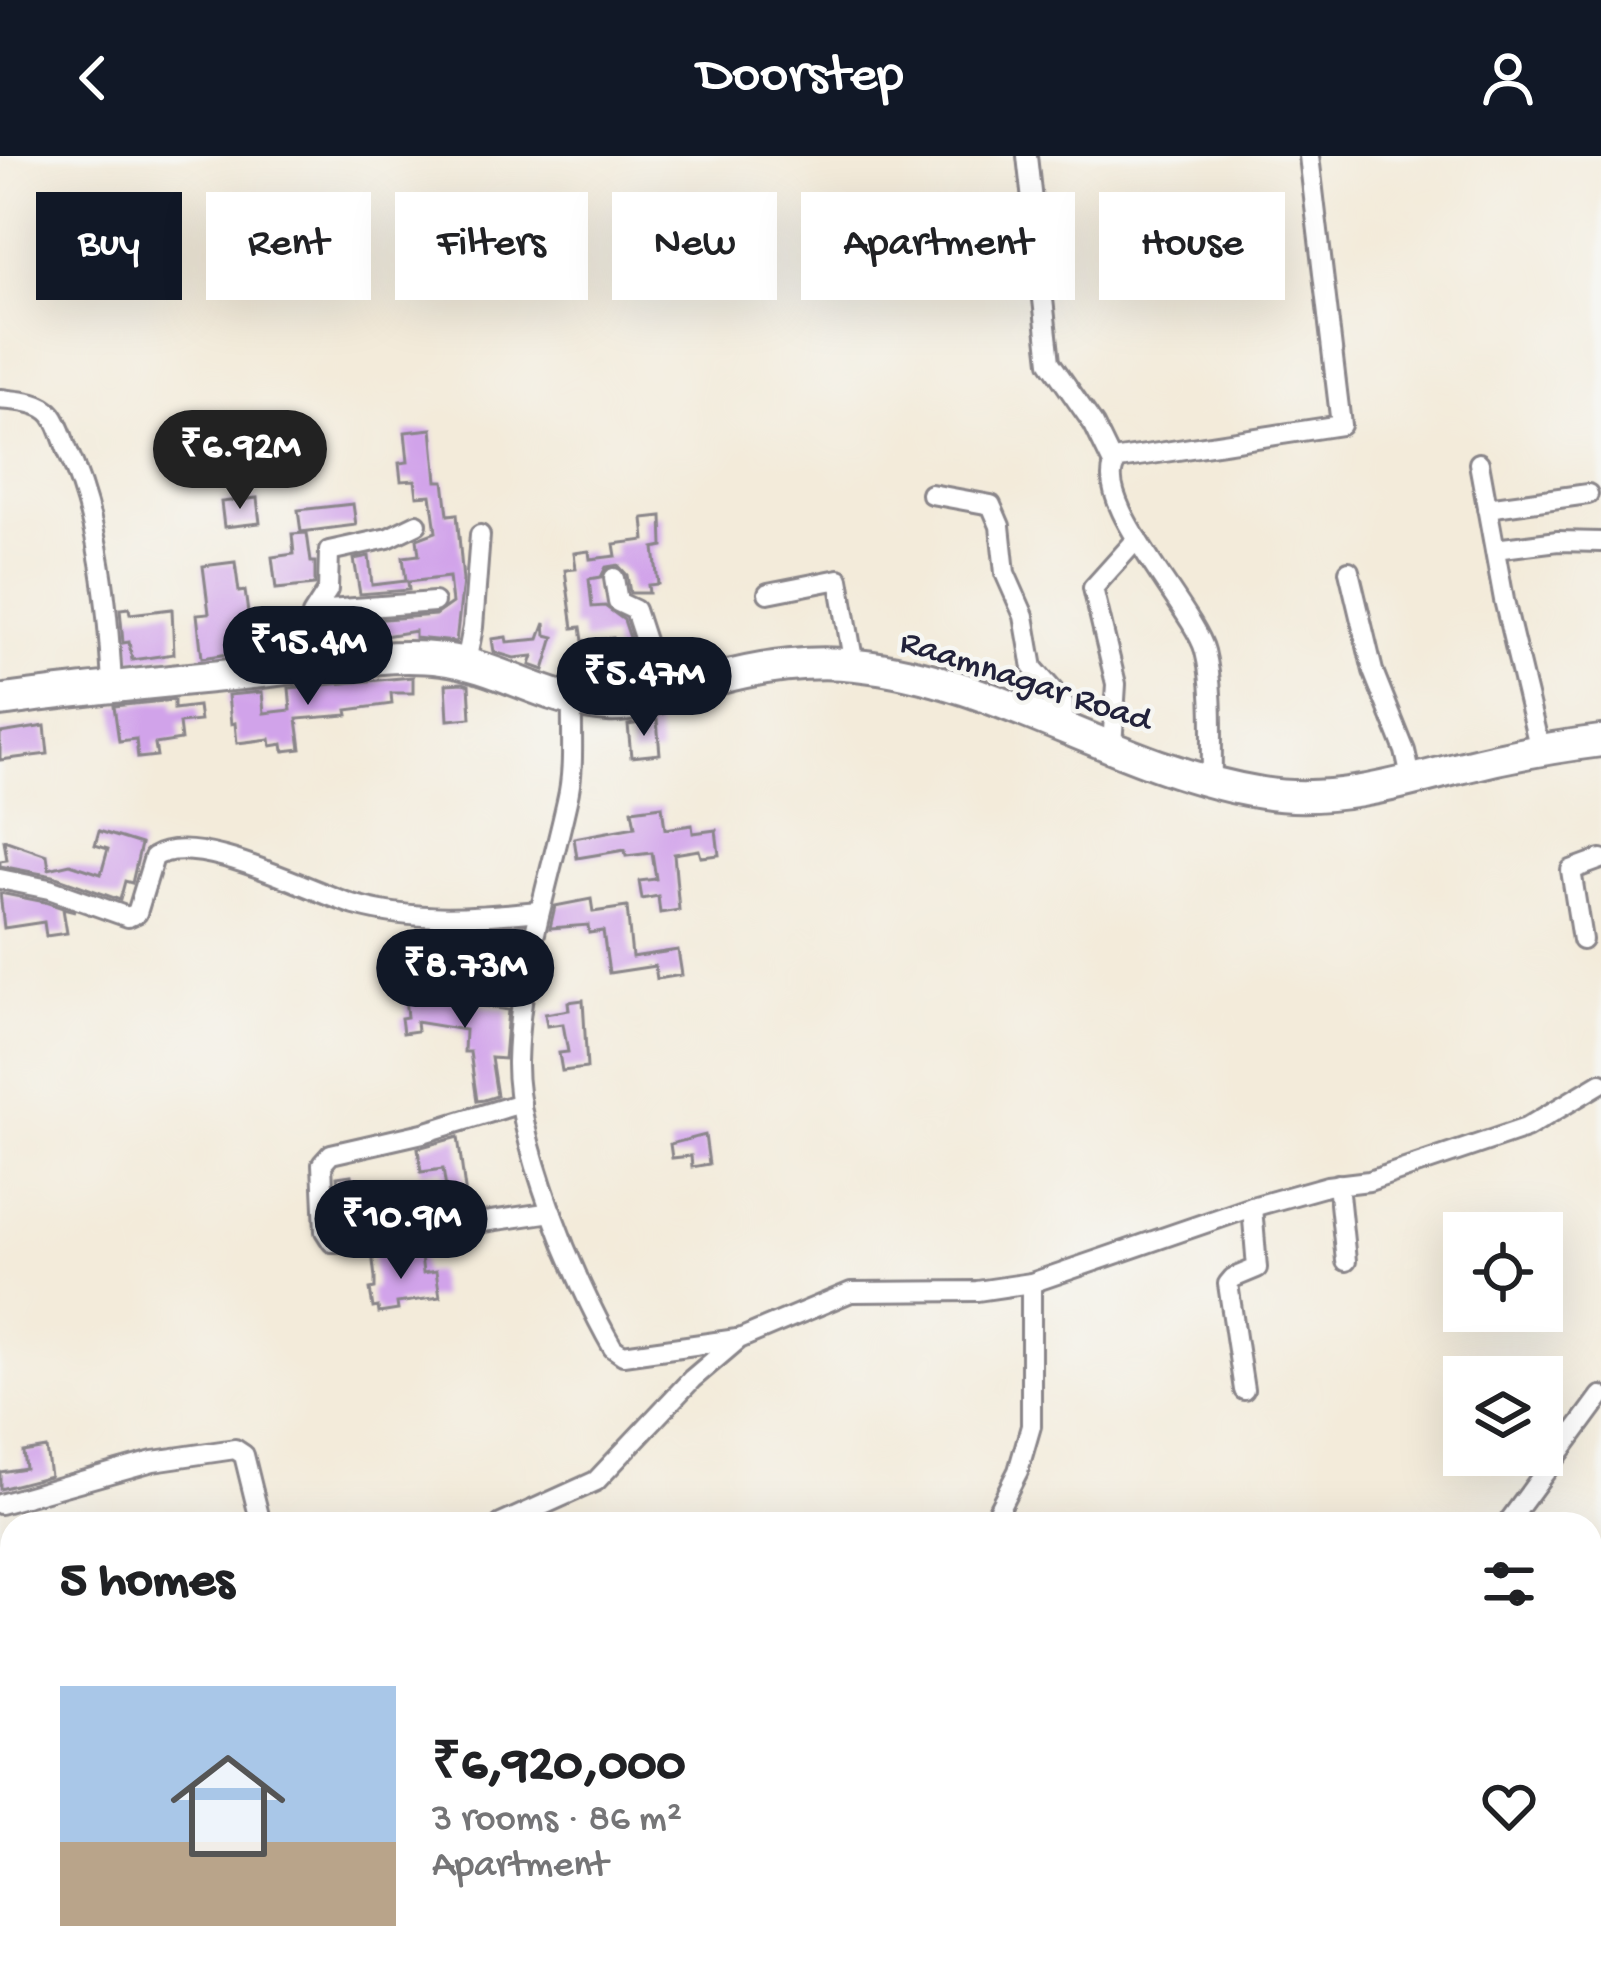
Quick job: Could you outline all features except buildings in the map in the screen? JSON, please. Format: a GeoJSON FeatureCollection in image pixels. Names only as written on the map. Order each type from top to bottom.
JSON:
{"type":"FeatureCollection","features":[{"type":"Feature","properties":{"kind":"highway","name":"Raamnagar Road"},"geometry":{"type":"LineString","coordinates":[[0,701],[414,658],[466,663],[572,700],[609,706],[761,669],[854,665],[949,687],[1211,780],[1289,796],[1412,782],[1540,750],[1601,741]]}},
{"type":"Feature","properties":{"kind":"street"},"geometry":{"type":"LineString","coordinates":[[1027,156],[1050,362],[1094,425],[1113,464],[1110,481],[1115,499],[1188,612],[1205,650],[1211,780]]}},
{"type":"Feature","properties":{"kind":"street"},"geometry":{"type":"LineString","coordinates":[[1113,464],[1119,459],[1341,425],[1309,156]]}},
{"type":"Feature","properties":{"kind":"street"},"geometry":{"type":"LineString","coordinates":[[0,399],[41,406],[51,414],[72,460],[91,521],[106,598],[112,686]]}},
{"type":"Feature","properties":{"kind":"street"},"geometry":{"type":"LineString","coordinates":[[1479,463],[1540,750]]}},
{"type":"Feature","properties":{"kind":"street"},"geometry":{"type":"LineString","coordinates":[[931,494],[991,505],[1000,526],[1005,573],[1024,616],[1033,668],[1063,702],[1062,729]]}},
{"type":"Feature","properties":{"kind":"street"},"geometry":{"type":"LineString","coordinates":[[1487,508],[1588,494]]}},
{"type":"Feature","properties":{"kind":"street"},"geometry":{"type":"LineString","coordinates":[[308,667],[315,611],[327,594],[330,550],[388,538],[417,524]]}},
{"type":"Feature","properties":{"kind":"street"},"geometry":{"type":"LineString","coordinates":[[466,663],[480,535]]}},
{"type":"Feature","properties":{"kind":"street"},"geometry":{"type":"LineString","coordinates":[[1112,747],[1116,684],[1093,588],[1137,538]]}},
{"type":"Feature","properties":{"kind":"street"},"geometry":{"type":"LineString","coordinates":[[1495,550],[1558,541],[1601,542]]}},
{"type":"Feature","properties":{"kind":"street"},"geometry":{"type":"LineString","coordinates":[[1349,572],[1373,671],[1412,782]]}},
{"type":"Feature","properties":{"kind":"street"},"geometry":{"type":"LineString","coordinates":[[614,578],[618,602],[635,610],[663,696]]}},
{"type":"Feature","properties":{"kind":"street"},"geometry":{"type":"LineString","coordinates":[[768,592],[839,579],[854,665]]}},
{"type":"Feature","properties":{"kind":"street"},"geometry":{"type":"LineString","coordinates":[[315,611],[434,602]]}},
{"type":"Feature","properties":{"kind":"street"},"geometry":{"type":"LineString","coordinates":[[572,700],[568,797],[539,911],[518,1048],[521,1103],[552,1211],[613,1348],[623,1354],[739,1339],[851,1292],[977,1292],[1030,1283],[1252,1207],[1370,1180],[1526,1128],[1601,1083]]}},
{"type":"Feature","properties":{"kind":"street"},"geometry":{"type":"LineString","coordinates":[[0,879],[49,889],[128,917],[137,913],[154,857],[164,851],[202,853],[251,865],[361,907],[450,917],[539,911]]}},
{"type":"Feature","properties":{"kind":"street"},"geometry":{"type":"LineString","coordinates":[[1582,940],[1571,870],[1601,859]]}},
{"type":"Feature","properties":{"kind":"street"},"geometry":{"type":"LineString","coordinates":[[521,1103],[331,1154],[322,1164],[325,1231],[332,1242],[347,1242],[552,1211]]}},
{"type":"Feature","properties":{"kind":"street"},"geometry":{"type":"LineString","coordinates":[[1338,1184],[1346,1261]]}},
{"type":"Feature","properties":{"kind":"street"},"geometry":{"type":"LineString","coordinates":[[1244,1390],[1228,1284],[1257,1268],[1252,1207]]}},
{"type":"Feature","properties":{"kind":"street"},"geometry":{"type":"LineString","coordinates":[[997,1512],[1018,1471],[1031,1426],[1030,1283]]}},
{"type":"Feature","properties":{"kind":"street"},"geometry":{"type":"LineString","coordinates":[[528,1512],[596,1481],[692,1379],[739,1339]]}},
{"type":"Feature","properties":{"kind":"street"},"geometry":{"type":"LineString","coordinates":[[1516,1512],[1601,1396]]}},
{"type":"Feature","properties":{"kind":"street"},"geometry":{"type":"LineString","coordinates":[[0,1504],[153,1461],[235,1449],[244,1456],[258,1512]]}}]}
